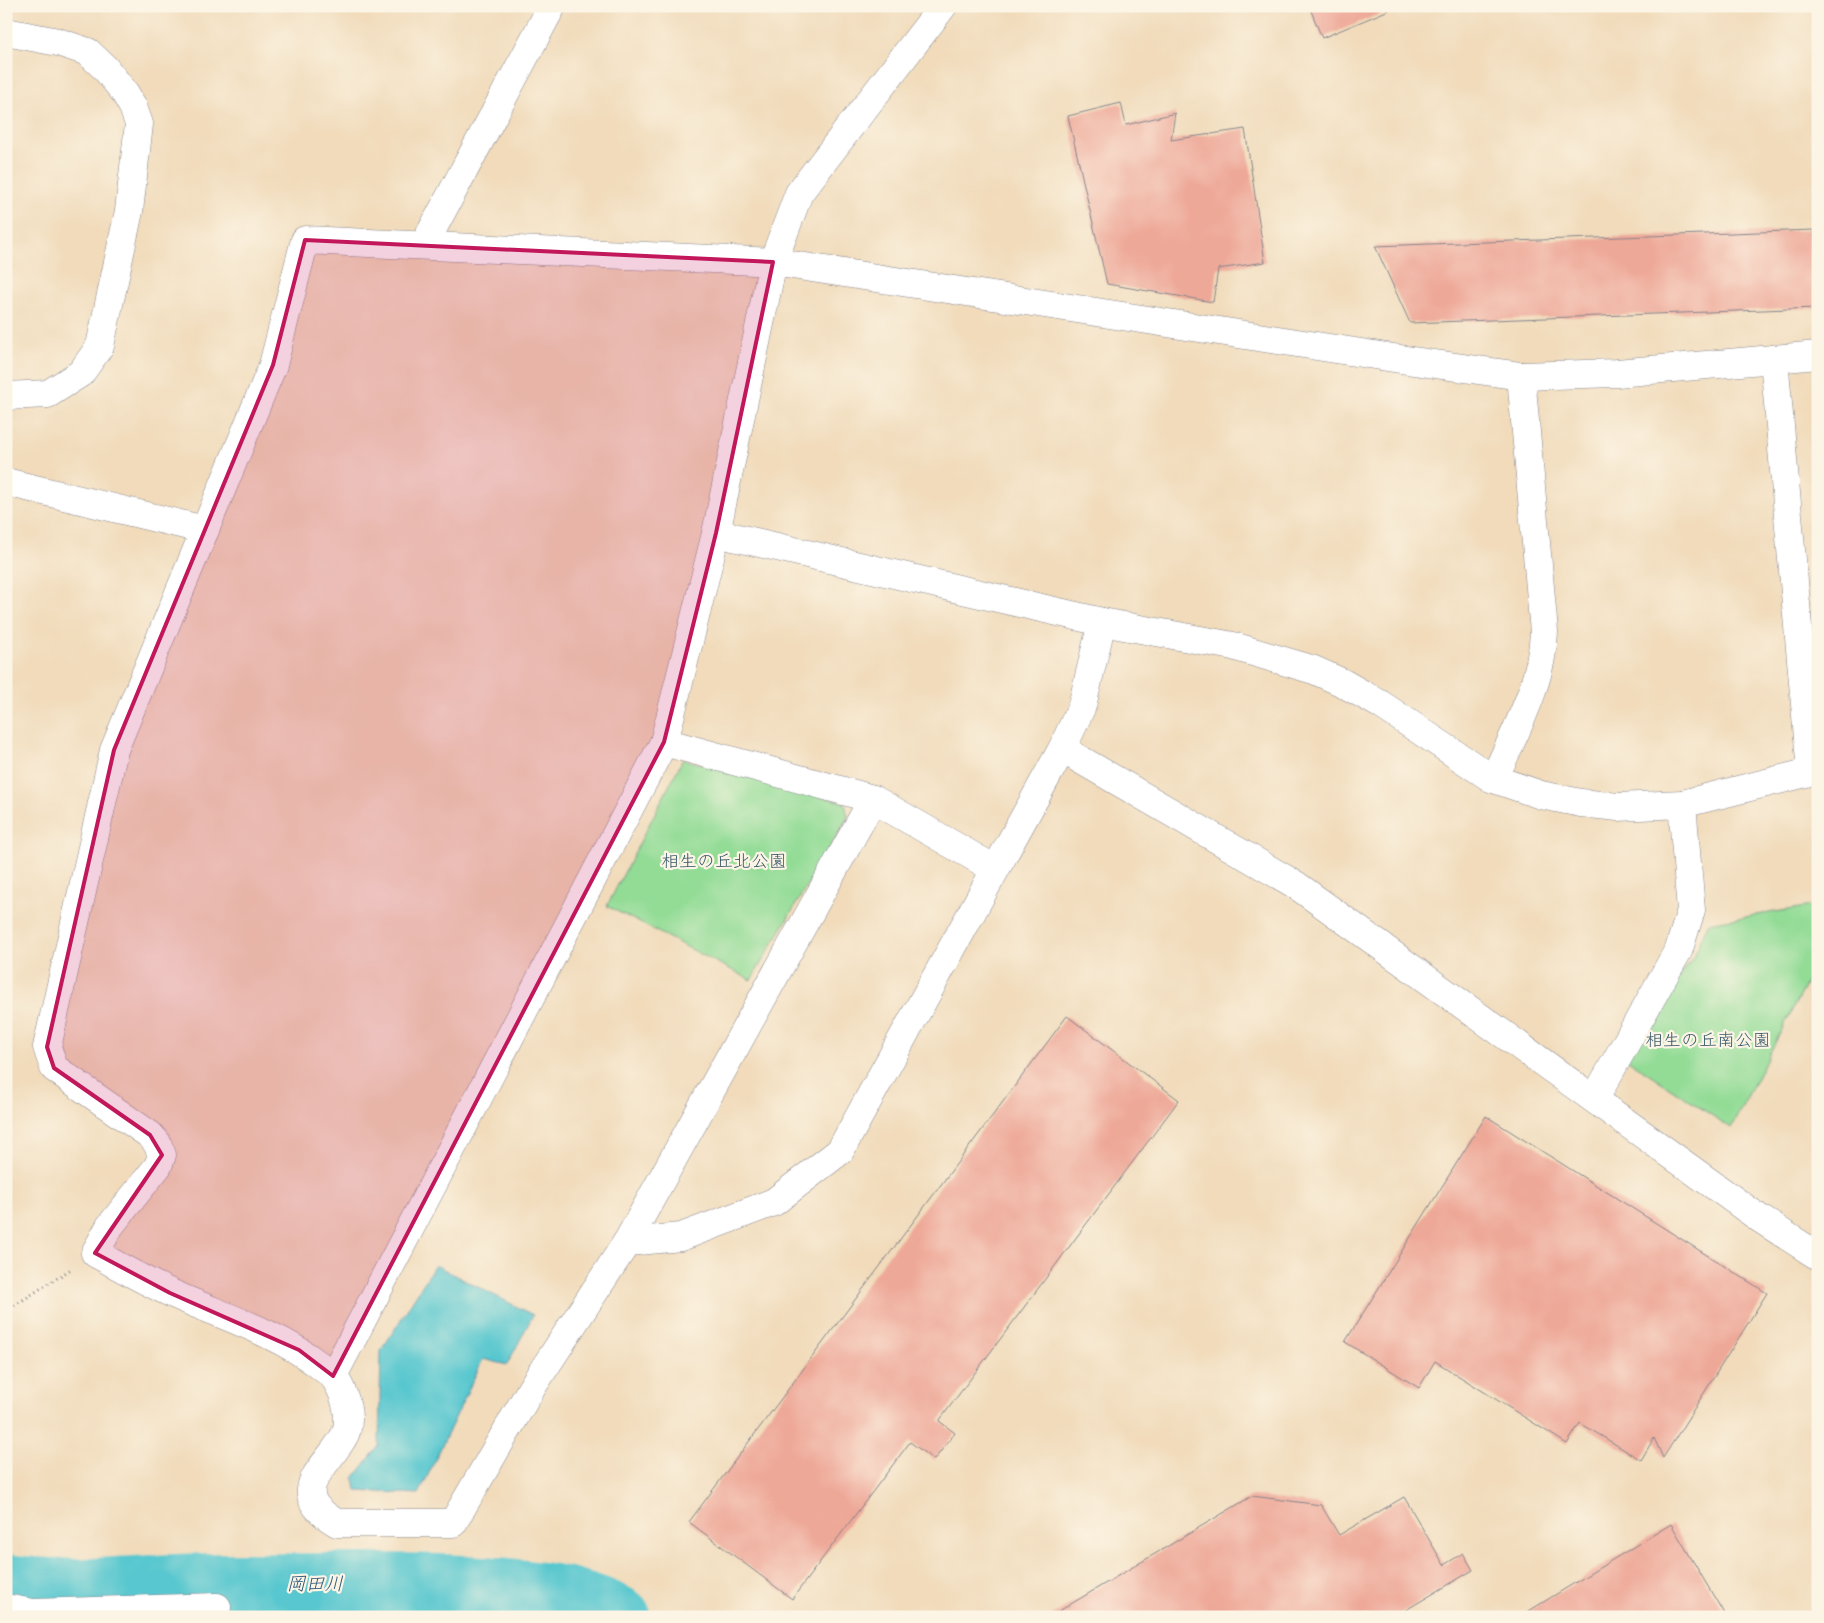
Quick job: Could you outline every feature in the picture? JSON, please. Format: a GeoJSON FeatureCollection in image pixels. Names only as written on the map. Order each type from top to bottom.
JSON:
{"type":"FeatureCollection","features":[{"type":"Feature","properties":{"kind":"street"},"geometry":{"type":"LineString","coordinates":[[424,245],[552,6]]}},
{"type":"Feature","properties":{"kind":"street"},"geometry":{"type":"LineString","coordinates":[[333,1376],[664,742],[716,533],[773,262],[798,193],[943,6]]}},
{"type":"Feature","properties":{"kind":"street"},"geometry":{"type":"LineString","coordinates":[[6,32],[58,42],[88,52],[105,68],[125,93],[133,107],[138,124],[129,210],[100,346],[81,373],[48,394],[6,396]]}},
{"type":"Feature","properties":{"kind":"street"},"geometry":{"type":"LineString","coordinates":[[873,799],[628,1242],[534,1384],[454,1524],[337,1524],[323,1515],[313,1502],[310,1488],[319,1468],[344,1437],[348,1418],[344,1398],[333,1376],[291,1346],[170,1293],[95,1253],[110,1226],[153,1172],[162,1155],[157,1143],[150,1135],[54,1068],[47,1047],[114,750],[273,365],[305,240],[773,262],[1404,360],[1521,376],[1617,373],[1818,355]]}},
{"type":"Feature","properties":{"kind":"street"},"geometry":{"type":"LineString","coordinates":[[716,533],[1102,622],[1233,646],[1314,670],[1341,682],[1380,704],[1469,765],[1494,779],[1541,795],[1581,804],[1618,807],[1682,804],[1814,770],[1774,358]]}},
{"type":"Feature","properties":{"kind":"street"},"geometry":{"type":"LineString","coordinates":[[1494,779],[1531,694],[1540,670],[1543,652],[1544,632],[1521,376]]}},
{"type":"Feature","properties":{"kind":"street"},"geometry":{"type":"LineString","coordinates":[[6,482],[205,530]]}},
{"type":"Feature","properties":{"kind":"street"},"geometry":{"type":"LineString","coordinates":[[628,1242],[680,1236],[774,1202],[840,1151],[1062,749],[1082,706],[1102,622]]}},
{"type":"Feature","properties":{"kind":"street"},"geometry":{"type":"LineString","coordinates":[[664,742],[873,799],[995,869]]}},
{"type":"Feature","properties":{"kind":"street"},"geometry":{"type":"LineString","coordinates":[[1062,749],[1296,885],[1595,1098],[1759,1218],[1818,1256]]}},
{"type":"Feature","properties":{"kind":"street"},"geometry":{"type":"LineString","coordinates":[[1595,1098],[1679,949],[1691,910],[1682,804]]}},
{"type":"Feature","properties":{"kind":"street"},"geometry":{"type":"LineString","coordinates":[[6,1608],[33,1613],[216,1607],[215,1617]]}},
{"type":"Feature","properties":{"kind":"path"},"geometry":{"type":"LineString","coordinates":[[6,1310],[95,1253]]}},
{"type":"Feature","properties":{"kind":"highlighted area"},"geometry":{"type":"Polygon","coordinates":[[[305,240],[773,262],[716,533],[664,742],[333,1376],[299,1350],[170,1293],[95,1253],[162,1155],[150,1135],[54,1068],[47,1047],[50,1023],[114,750],[273,365],[305,240]]]}},
{"type":"Feature","properties":{"kind":"green space","name":"相生の丘北公園"},"geometry":{"type":"Polygon","coordinates":[[[683,759],[845,803],[848,817],[751,980],[607,906],[683,759]]]}},
{"type":"Feature","properties":{"kind":"green space","name":"相生の丘南公園"},"geometry":{"type":"Polygon","coordinates":[[[1818,905],[1818,960],[1731,1128],[1622,1056],[1694,956],[1708,923],[1818,905]]]}},
{"type":"Feature","properties":{"kind":"water"},"geometry":{"type":"Polygon","coordinates":[[[435,1265],[533,1315],[507,1365],[483,1359],[419,1494],[356,1491],[354,1478],[379,1446],[381,1351],[435,1265]]]}},
{"type":"Feature","properties":{"kind":"building"},"geometry":{"type":"Polygon","coordinates":[[[1309,6],[1389,6],[1389,10],[1322,38],[1309,6]]]}},
{"type":"Feature","properties":{"kind":"building"},"geometry":{"type":"Polygon","coordinates":[[[1121,103],[1126,125],[1175,113],[1171,140],[1245,129],[1265,262],[1218,269],[1213,302],[1107,284],[1068,116],[1121,103]]]}},
{"type":"Feature","properties":{"kind":"building"},"geometry":{"type":"Polygon","coordinates":[[[1814,230],[1817,308],[1410,323],[1375,246],[1814,230]]]}},
{"type":"Feature","properties":{"kind":"building"},"geometry":{"type":"Polygon","coordinates":[[[1067,1016],[1179,1100],[939,1421],[955,1433],[934,1460],[910,1442],[792,1599],[689,1522],[1067,1016]]]}},
{"type":"Feature","properties":{"kind":"building"},"geometry":{"type":"Polygon","coordinates":[[[1486,1116],[1767,1293],[1663,1458],[1654,1438],[1641,1460],[1580,1423],[1567,1444],[1435,1361],[1419,1388],[1345,1342],[1486,1116]]]}},
{"type":"Feature","properties":{"kind":"building"},"geometry":{"type":"Polygon","coordinates":[[[1252,1496],[1321,1505],[1339,1535],[1404,1497],[1444,1565],[1463,1553],[1473,1570],[1394,1617],[1049,1617],[1252,1496]]]}},
{"type":"Feature","properties":{"kind":"building"},"geometry":{"type":"Polygon","coordinates":[[[1671,1524],[1726,1617],[1519,1617],[1671,1524]]]}},
{"type":"Feature","properties":{"kind":"waterway","name":"岡田川"},"geometry":{"type":"LineString","coordinates":[[6,1584],[49,1588],[214,1583],[404,1583],[463,1585],[553,1594],[588,1603],[621,1617]]}}]}
